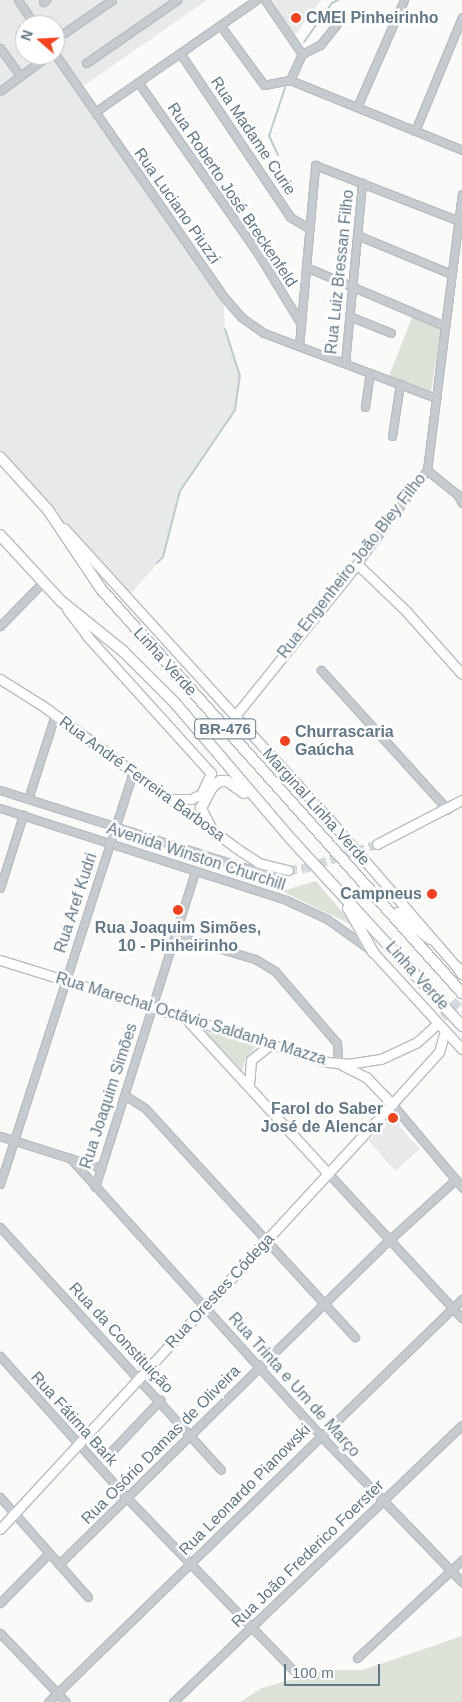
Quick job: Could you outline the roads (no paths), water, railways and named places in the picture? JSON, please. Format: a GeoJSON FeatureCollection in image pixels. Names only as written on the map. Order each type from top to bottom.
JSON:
{"type":"FeatureCollection","features":[{"type":"Feature","properties":{"kind":"highway","name":"Linha Verde"},"geometry":{"type":"LineString","coordinates":[[0,457],[48,510],[101,589],[462,993]]}},
{"type":"Feature","properties":{"kind":"highway","name":"Linha Verde"},"geometry":{"type":"LineString","coordinates":[[0,534],[61,601],[134,661],[175,703],[290,838],[462,1026]]}},
{"type":"Feature","properties":{"kind":"highway"},"geometry":{"type":"LineString","coordinates":[[212,830],[203,816],[202,801],[212,787],[227,781],[238,786],[281,833],[290,838]]}},
{"type":"Feature","properties":{"kind":"highway"},"geometry":{"type":"LineString","coordinates":[[340,894],[373,952]]}},
{"type":"Feature","properties":{"kind":"highway"},"geometry":{"type":"LineString","coordinates":[[375,894],[430,939]]}},
{"type":"Feature","properties":{"kind":"main road","name":"Marginal Linha Verde"},"geometry":{"type":"LineString","coordinates":[[48,510],[328,818],[430,939],[461,972]]}},
{"type":"Feature","properties":{"kind":"main road"},"geometry":{"type":"LineString","coordinates":[[357,564],[406,611],[462,674]]}},
{"type":"Feature","properties":{"kind":"main road","name":"Rua Engenheiro João Bley Filho"},"geometry":{"type":"LineString","coordinates":[[235,716],[357,564]]}},
{"type":"Feature","properties":{"kind":"main road"},"geometry":{"type":"LineString","coordinates":[[61,601],[87,636],[211,773],[205,789],[191,800],[168,798]]}},
{"type":"Feature","properties":{"kind":"main road","name":"Rua André Ferreira Barbosa"},"geometry":{"type":"LineString","coordinates":[[0,679],[55,715],[259,863],[288,870]]}},
{"type":"Feature","properties":{"kind":"main road"},"geometry":{"type":"LineString","coordinates":[[377,844],[462,800]]}},
{"type":"Feature","properties":{"kind":"main road"},"geometry":{"type":"LineString","coordinates":[[373,952],[460,1047]]}},
{"type":"Feature","properties":{"kind":"main road","name":"Rua Marechal Octávio Saldanha Mazza"},"geometry":{"type":"LineString","coordinates":[[0,960],[268,1046],[338,1064],[370,1062],[405,1049],[434,1027]]}},
{"type":"Feature","properties":{"kind":"main road"},"geometry":{"type":"LineString","coordinates":[[187,1020],[249,1084],[328,1174]]}},
{"type":"Feature","properties":{"kind":"main road","name":"Rua Orestes Códega"},"geometry":{"type":"LineString","coordinates":[[0,1529],[439,1052],[445,1031]]}},
{"type":"Feature","properties":{"kind":"main road"},"geometry":{"type":"LineString","coordinates":[[249,1084],[251,1060],[268,1046]]}},
{"type":"Feature","properties":{"kind":"main road","name":"Rua Orestes Códega"},"geometry":{"type":"LineString","coordinates":[[439,1052],[460,1047]]}},
{"type":"Feature","properties":{"kind":"main road"},"geometry":{"type":"LineString","coordinates":[[366,1076],[370,1062]]}},
{"type":"Feature","properties":{"kind":"main road"},"geometry":{"type":"LineString","coordinates":[[338,1064],[366,1076],[392,1104]]}},
{"type":"Feature","properties":{"kind":"street"},"geometry":{"type":"LineString","coordinates":[[18,0],[28,15]]}},
{"type":"Feature","properties":{"kind":"street"},"geometry":{"type":"LineString","coordinates":[[65,32],[112,0]]}},
{"type":"Feature","properties":{"kind":"street"},"geometry":{"type":"LineString","coordinates":[[86,63],[177,0]]}},
{"type":"Feature","properties":{"kind":"street"},"geometry":{"type":"LineString","coordinates":[[95,112],[256,0]]}},
{"type":"Feature","properties":{"kind":"street"},"geometry":{"type":"LineString","coordinates":[[265,0],[302,54]]}},
{"type":"Feature","properties":{"kind":"street"},"geometry":{"type":"LineString","coordinates":[[357,108],[404,0]]}},
{"type":"Feature","properties":{"kind":"street"},"geometry":{"type":"LineString","coordinates":[[415,131],[462,16]]}},
{"type":"Feature","properties":{"kind":"street"},"geometry":{"type":"LineString","coordinates":[[220,24],[264,85],[290,80],[462,150]]}},
{"type":"Feature","properties":{"kind":"street"},"geometry":{"type":"LineString","coordinates":[[290,80],[302,54],[320,45],[336,25]]}},
{"type":"Feature","properties":{"kind":"street"},"geometry":{"type":"LineString","coordinates":[[0,48],[20,76]]}},
{"type":"Feature","properties":{"kind":"street","name":"Rua Madame Curie"},"geometry":{"type":"LineString","coordinates":[[180,52],[290,216],[310,229]]}},
{"type":"Feature","properties":{"kind":"street"},"geometry":{"type":"LineString","coordinates":[[0,91],[35,65]]}},
{"type":"Feature","properties":{"kind":"street","name":"Rua Luciano Piuzzi"},"geometry":{"type":"LineString","coordinates":[[63,65],[223,296],[241,317],[264,333],[436,398]]}},
{"type":"Feature","properties":{"kind":"street","name":"Rua Roberto José Breckenfeld"},"geometry":{"type":"LineString","coordinates":[[138,82],[257,252],[301,325]]}},
{"type":"Feature","properties":{"kind":"street"},"geometry":{"type":"LineString","coordinates":[[299,346],[315,165],[457,220]]}},
{"type":"Feature","properties":{"kind":"street","name":"Rua Luiz Bressan Filho"},"geometry":{"type":"LineString","coordinates":[[344,363],[362,183]]}},
{"type":"Feature","properties":{"kind":"street","name":"Rua Engenheiro João Bley Filho"},"geometry":{"type":"LineString","coordinates":[[357,564],[427,470],[457,220],[462,194]]}},
{"type":"Feature","properties":{"kind":"street"},"geometry":{"type":"LineString","coordinates":[[357,235],[451,274]]}},
{"type":"Feature","properties":{"kind":"street"},"geometry":{"type":"LineString","coordinates":[[306,267],[445,326]]}},
{"type":"Feature","properties":{"kind":"street"},"geometry":{"type":"LineString","coordinates":[[349,316],[392,333]]}},
{"type":"Feature","properties":{"kind":"street"},"geometry":{"type":"LineString","coordinates":[[365,407],[370,373]]}},
{"type":"Feature","properties":{"kind":"street"},"geometry":{"type":"LineString","coordinates":[[392,436],[400,384]]}},
{"type":"Feature","properties":{"kind":"street"},"geometry":{"type":"LineString","coordinates":[[427,470],[457,494],[462,503]]}},
{"type":"Feature","properties":{"kind":"street"},"geometry":{"type":"LineString","coordinates":[[0,626],[44,582]]}},
{"type":"Feature","properties":{"kind":"street"},"geometry":{"type":"LineString","coordinates":[[321,670],[447,809]]}},
{"type":"Feature","properties":{"kind":"street"},"geometry":{"type":"LineString","coordinates":[[28,799],[55,715]]}},
{"type":"Feature","properties":{"kind":"street","name":"Rua Aref Kudri"},"geometry":{"type":"LineString","coordinates":[[0,1184],[133,772]]}},
{"type":"Feature","properties":{"kind":"street","name":"Avenida Winston Churchill"},"geometry":{"type":"LineString","coordinates":[[0,790],[249,869],[288,870]]}},
{"type":"Feature","properties":{"kind":"street","name":"Avenida Winston Churchill"},"geometry":{"type":"LineString","coordinates":[[0,808],[312,911],[342,928],[373,952]]}},
{"type":"Feature","properties":{"kind":"street"},"geometry":{"type":"LineString","coordinates":[[0,888],[23,815]]}},
{"type":"Feature","properties":{"kind":"street","name":"Rua Joaquim Simões"},"geometry":{"type":"LineString","coordinates":[[95,1187],[126,1096],[151,1008],[195,871]]}},
{"type":"Feature","properties":{"kind":"street"},"geometry":{"type":"LineString","coordinates":[[174,935],[254,960],[275,971],[337,1043],[338,1064]]}},
{"type":"Feature","properties":{"kind":"street"},"geometry":{"type":"LineString","coordinates":[[126,1096],[145,1108],[355,1337]]}},
{"type":"Feature","properties":{"kind":"street"},"geometry":{"type":"LineString","coordinates":[[392,1104],[462,1187]]}},
{"type":"Feature","properties":{"kind":"street"},"geometry":{"type":"LineString","coordinates":[[0,1136],[101,1168]]}},
{"type":"Feature","properties":{"kind":"street","name":"Rua Trinta e Um de Março"},"geometry":{"type":"LineString","coordinates":[[70,1158],[320,1435],[462,1582]]}},
{"type":"Feature","properties":{"kind":"street"},"geometry":{"type":"LineString","coordinates":[[328,1174],[388,1241],[462,1318]]}},
{"type":"Feature","properties":{"kind":"street","name":"Rua Osório Damas de Oliveira"},"geometry":{"type":"LineString","coordinates":[[59,1564],[388,1241],[455,1180]]}},
{"type":"Feature","properties":{"kind":"street","name":"Rua da Constituição"},"geometry":{"type":"LineString","coordinates":[[0,1227],[140,1378],[221,1470]]}},
{"type":"Feature","properties":{"kind":"street","name":"Rua Leonardo Pianowski"},"geometry":{"type":"LineString","coordinates":[[48,1702],[320,1435],[462,1299]]}},
{"type":"Feature","properties":{"kind":"street","name":"Rua Fátima Bark"},"geometry":{"type":"LineString","coordinates":[[0,1356],[126,1498],[295,1672]]}},
{"type":"Feature","properties":{"kind":"street"},"geometry":{"type":"LineString","coordinates":[[106,1457],[160,1400]]}},
{"type":"Feature","properties":{"kind":"street","name":"Rua João Frederico Foerster"},"geometry":{"type":"LineString","coordinates":[[173,1702],[253,1628],[462,1425]]}},
{"type":"Feature","properties":{"kind":"street"},"geometry":{"type":"LineString","coordinates":[[0,1497],[88,1597]]}},
{"type":"Feature","properties":{"kind":"street"},"geometry":{"type":"LineString","coordinates":[[0,1603],[49,1553]]}},
{"type":"Feature","properties":{"kind":"street"},"geometry":{"type":"LineString","coordinates":[[357,1658],[462,1560]]}},
{"type":"Feature","properties":{"kind":"street"},"geometry":{"type":"LineString","coordinates":[[0,1633],[66,1702]]}},
{"type":"Feature","properties":{"kind":"waterway"},"geometry":{"type":"LineString","coordinates":[[304,42],[332,3],[338,0]]}},
{"type":"Feature","properties":{"kind":"waterway"},"geometry":{"type":"LineString","coordinates":[[278,155],[269,136],[285,88]]}},
{"type":"Feature","properties":{"kind":"waterway"},"geometry":{"type":"LineString","coordinates":[[157,563],[163,557],[180,491],[235,410],[240,376],[225,329]]}},
{"type":"Feature","properties":{"kind":"tunnel"},"geometry":{"type":"LineString","coordinates":[[288,870],[305,868],[377,844]]}},
{"type":"Feature","properties":{"kind":"tunnel"},"geometry":{"type":"LineString","coordinates":[[434,1027],[462,997]]}},
{"type":"Feature","properties":{"kind":"place","name":"CMEI Pinheirinho"},"geometry":{"type":"Point","coordinates":[296,18]}},
{"type":"Feature","properties":{"kind":"place","name":"Churrascaria Gaúcha"},"geometry":{"type":"Point","coordinates":[285,741]}},
{"type":"Feature","properties":{"kind":"place","name":"Campneus"},"geometry":{"type":"Point","coordinates":[432,894]}},
{"type":"Feature","properties":{"kind":"place","name":"Rua Joaquim Simões, 10 - Pinheirinho"},"geometry":{"type":"Point","coordinates":[178,910]}},
{"type":"Feature","properties":{"kind":"place","name":"Farol do Saber José de Alencar"},"geometry":{"type":"Point","coordinates":[393,1118]}}]}
